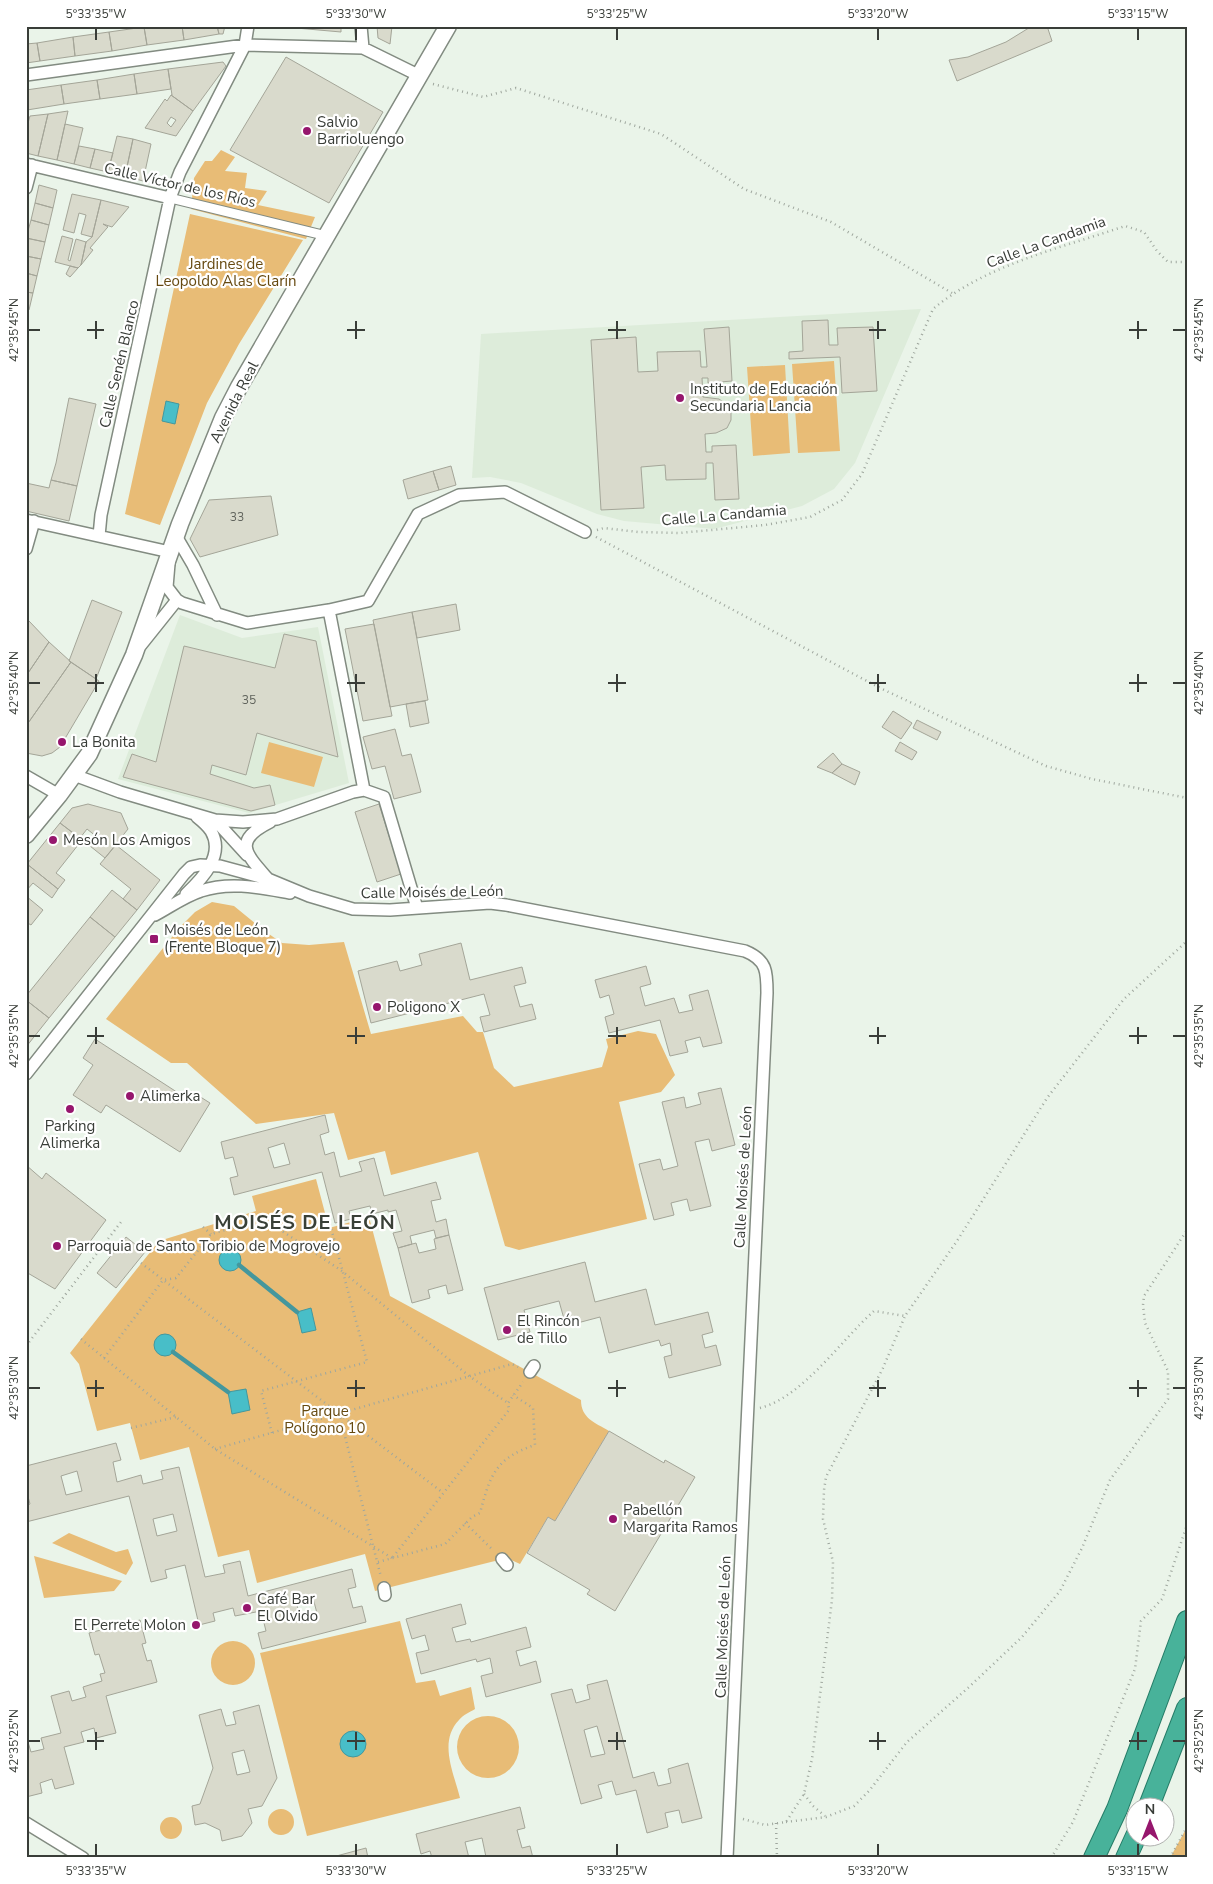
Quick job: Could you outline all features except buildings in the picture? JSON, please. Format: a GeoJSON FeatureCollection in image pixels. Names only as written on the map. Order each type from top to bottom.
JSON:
{"type":"FeatureCollection","features":[{"type":"Feature","properties":{"kind":"highway"},"geometry":{"type":"LineString","coordinates":[[1094,1858],[1117,1810],[1187,1621]]}},
{"type":"Feature","properties":{"kind":"highway"},"geometry":{"type":"LineString","coordinates":[[1153,1796],[1187,1708]]}},
{"type":"Feature","properties":{"kind":"highway"},"geometry":{"type":"LineString","coordinates":[[1126,1858],[1131,1846]]}},
{"type":"Feature","properties":{"kind":"main road","name":"Avenida Real"},"geometry":{"type":"LineString","coordinates":[[26,835],[89,754],[134,655],[176,536],[223,418],[327,236],[424,79],[448,26]]}},
{"type":"Feature","properties":{"kind":"street","name":"Calle Senén Blanco"},"geometry":{"type":"LineString","coordinates":[[99,536],[101,515],[170,198],[180,172],[245,45],[248,26]]}},
{"type":"Feature","properties":{"kind":"street"},"geometry":{"type":"LineString","coordinates":[[361,26],[362,48]]}},
{"type":"Feature","properties":{"kind":"street"},"geometry":{"type":"LineString","coordinates":[[26,75],[245,45],[362,48],[424,79]]}},
{"type":"Feature","properties":{"kind":"street"},"geometry":{"type":"LineString","coordinates":[[26,188],[29,164]]}},
{"type":"Feature","properties":{"kind":"street","name":"Calle Víctor de los Ríos"},"geometry":{"type":"LineString","coordinates":[[29,164],[327,236]]}},
{"type":"Feature","properties":{"kind":"street"},"geometry":{"type":"LineString","coordinates":[[26,549],[30,521],[170,552],[167,587],[176,600],[217,615],[247,623],[329,610],[368,601],[418,514],[459,495],[505,492],[586,532]]}},
{"type":"Feature","properties":{"kind":"street"},"geometry":{"type":"LineString","coordinates":[[176,536],[193,565],[217,615]]}},
{"type":"Feature","properties":{"kind":"street"},"geometry":{"type":"LineString","coordinates":[[134,655],[176,600]]}},
{"type":"Feature","properties":{"kind":"street"},"geometry":{"type":"LineString","coordinates":[[329,610],[364,790]]}},
{"type":"Feature","properties":{"kind":"street"},"geometry":{"type":"LineString","coordinates":[[74,775],[120,792],[215,820],[243,822],[276,819]]}},
{"type":"Feature","properties":{"kind":"street"},"geometry":{"type":"LineString","coordinates":[[26,776],[59,795]]}},
{"type":"Feature","properties":{"kind":"street"},"geometry":{"type":"LineString","coordinates":[[248,856],[247,845],[249,836],[255,830],[276,819],[353,792],[364,790],[384,797],[418,908]]}},
{"type":"Feature","properties":{"kind":"street"},"geometry":{"type":"LineString","coordinates":[[194,814],[210,829],[214,838],[215,848],[211,865]]}},
{"type":"Feature","properties":{"kind":"street","name":"Calle Moisés de León"},"geometry":{"type":"LineString","coordinates":[[215,820],[268,879]]}},
{"type":"Feature","properties":{"kind":"street","name":"Calle Moisés de León"},"geometry":{"type":"LineString","coordinates":[[178,902],[194,887],[211,865]]}},
{"type":"Feature","properties":{"kind":"street","name":"Calle Moisés de León"},"geometry":{"type":"LineString","coordinates":[[26,1074],[152,917],[169,892],[191,867],[211,865],[268,879],[309,896],[353,909],[390,910],[506,904],[754,954],[764,967],[767,975],[767,993],[727,1858]]}},
{"type":"Feature","properties":{"kind":"street","name":"Calle Moisés de León"},"geometry":{"type":"LineString","coordinates":[[152,917],[201,891],[234,886],[309,896]]}},
{"type":"Feature","properties":{"kind":"street"},"geometry":{"type":"LineString","coordinates":[[26,1823],[83,1858]]}},
{"type":"Feature","properties":{"kind":"path"},"geometry":{"type":"LineString","coordinates":[[424,79],[483,97],[516,88],[661,134],[744,189],[831,222],[952,293]]}},
{"type":"Feature","properties":{"kind":"path","name":"Calle La Candamia"},"geometry":{"type":"LineString","coordinates":[[586,532],[604,528],[638,532],[679,533],[765,525],[810,517],[842,500],[862,474],[933,309],[952,293],[992,272],[1125,226],[1144,232],[1156,252],[1168,262],[1187,262]]}},
{"type":"Feature","properties":{"kind":"path"},"geometry":{"type":"LineString","coordinates":[[586,532],[880,688],[1046,766],[1092,779],[1187,798]]}},
{"type":"Feature","properties":{"kind":"path"},"geometry":{"type":"LineString","coordinates":[[786,1822],[804,1794],[812,1759],[832,1600],[833,1562],[823,1519],[826,1477],[884,1368],[905,1316],[957,1241],[1047,1098],[1124,999],[1187,941]]}},
{"type":"Feature","properties":{"kind":"path"},"geometry":{"type":"LineString","coordinates":[[104,1358],[163,1280],[176,1278],[211,1234],[264,1219],[342,1271],[469,1376],[508,1403]]}},
{"type":"Feature","properties":{"kind":"path"},"geometry":{"type":"LineString","coordinates":[[26,1346],[121,1222]]}},
{"type":"Feature","properties":{"kind":"path"},"geometry":{"type":"LineString","coordinates":[[203,1227],[211,1234]]}},
{"type":"Feature","properties":{"kind":"path"},"geometry":{"type":"LineString","coordinates":[[272,1433],[261,1391],[367,1362],[331,1228]]}},
{"type":"Feature","properties":{"kind":"path"},"geometry":{"type":"LineString","coordinates":[[729,1816],[765,1825],[826,1817],[854,1806],[869,1791],[907,1742],[1022,1637],[1060,1591],[1082,1548],[1110,1480],[1168,1399],[1168,1371],[1145,1323],[1144,1296],[1187,1230]]}},
{"type":"Feature","properties":{"kind":"path"},"geometry":{"type":"LineString","coordinates":[[141,1263],[442,1492]]}},
{"type":"Feature","properties":{"kind":"path"},"geometry":{"type":"LineString","coordinates":[[747,1411],[772,1405],[803,1384],[874,1311],[905,1316]]}},
{"type":"Feature","properties":{"kind":"path"},"geometry":{"type":"LineString","coordinates":[[81,1339],[215,1449],[392,1558]]}},
{"type":"Feature","properties":{"kind":"path"},"geometry":{"type":"LineString","coordinates":[[215,1449],[512,1364]]}},
{"type":"Feature","properties":{"kind":"path"},"geometry":{"type":"LineString","coordinates":[[392,1558],[442,1492],[509,1410],[508,1403],[532,1369]]}},
{"type":"Feature","properties":{"kind":"path"},"geometry":{"type":"LineString","coordinates":[[339,1414],[378,1562],[445,1544],[472,1517],[480,1513],[488,1482],[500,1464],[518,1451],[535,1446],[532,1408],[513,1396]]}},
{"type":"Feature","properties":{"kind":"path"},"geometry":{"type":"LineString","coordinates":[[131,1428],[176,1417]]}},
{"type":"Feature","properties":{"kind":"path"},"geometry":{"type":"LineString","coordinates":[[465,1524],[505,1562]]}},
{"type":"Feature","properties":{"kind":"path"},"geometry":{"type":"LineString","coordinates":[[1051,1858],[1073,1822],[1135,1668],[1142,1621],[1162,1599],[1187,1525]]}},
{"type":"Feature","properties":{"kind":"path"},"geometry":{"type":"LineString","coordinates":[[804,1794],[813,1806],[826,1817]]}},
{"type":"Feature","properties":{"kind":"path"},"geometry":{"type":"LineString","coordinates":[[776,1823],[777,1858]]}},
{"type":"Feature","properties":{"kind":"path"},"geometry":{"type":"LineString","coordinates":[[1170,1858],[1187,1827]]}},
{"type":"Feature","properties":{"kind":"shaded area","name":"Instituto de Educación Secundaria Lancia"},"geometry":{"type":"Polygon","coordinates":[[[921,309],[855,463],[834,489],[802,506],[714,529],[624,521],[597,514],[521,483],[490,477],[472,478],[481,334],[921,309]]]}},
{"type":"Feature","properties":{"kind":"shaded area"},"geometry":{"type":"Polygon","coordinates":[[[180,615],[242,638],[318,627],[349,783],[249,813],[118,779],[180,615]]]}},
{"type":"Feature","properties":{"kind":"green space"},"geometry":{"type":"Polygon","coordinates":[[[221,150],[235,157],[225,171],[247,173],[245,188],[267,191],[258,205],[315,217],[306,239],[191,209],[194,178],[205,161],[212,161],[221,150]]]}},
{"type":"Feature","properties":{"kind":"green space","name":"Jardines de Leopoldo Alas Clarín"},"geometry":{"type":"Polygon","coordinates":[[[190,214],[303,240],[239,344],[207,403],[160,525],[125,514],[190,214]]]}},
{"type":"Feature","properties":{"kind":"green space"},"geometry":{"type":"Polygon","coordinates":[[[834,361],[840,451],[798,453],[792,364],[834,361]]]}},
{"type":"Feature","properties":{"kind":"green space"},"geometry":{"type":"Polygon","coordinates":[[[785,365],[790,453],[753,456],[747,367],[785,365]]]}},
{"type":"Feature","properties":{"kind":"green space"},"geometry":{"type":"Polygon","coordinates":[[[269,742],[323,757],[314,787],[261,773],[269,742]]]}},
{"type":"Feature","properties":{"kind":"green space"},"geometry":{"type":"Polygon","coordinates":[[[212,902],[234,906],[282,943],[309,945],[344,942],[371,1034],[463,1016],[477,1032],[483,1032],[494,1068],[514,1087],[602,1067],[608,1047],[606,1039],[638,1031],[656,1034],[675,1075],[661,1092],[619,1102],[647,1219],[519,1250],[505,1246],[478,1152],[391,1175],[385,1151],[348,1160],[334,1113],[256,1124],[187,1063],[171,1063],[106,1019],[180,927],[195,912],[212,902]]]}},
{"type":"Feature","properties":{"kind":"green space","name":"Parque Polígono 10"},"geometry":{"type":"Polygon","coordinates":[[[316,1179],[329,1228],[369,1217],[390,1296],[581,1400],[583,1411],[589,1419],[609,1431],[555,1521],[548,1517],[520,1564],[507,1558],[375,1591],[365,1554],[257,1583],[249,1550],[218,1557],[189,1447],[140,1460],[130,1423],[97,1431],[79,1364],[70,1353],[159,1241],[256,1211],[252,1196],[316,1179]]]}},
{"type":"Feature","properties":{"kind":"green space"},"geometry":{"type":"Polygon","coordinates":[[[69,1533],[116,1552],[128,1549],[133,1563],[126,1575],[52,1543],[69,1533]]]}},
{"type":"Feature","properties":{"kind":"green space"},"geometry":{"type":"Polygon","coordinates":[[[34,1556],[122,1581],[114,1591],[44,1598],[34,1556]]]}},
{"type":"Feature","properties":{"kind":"green space"},"geometry":{"type":"Polygon","coordinates":[[[400,1621],[416,1683],[435,1680],[440,1696],[471,1687],[475,1709],[459,1720],[449,1738],[449,1758],[460,1798],[307,1836],[260,1653],[400,1621]]]}},
{"type":"Feature","properties":{"kind":"green space"},"geometry":{"type":"Polygon","coordinates":[[[237,1641],[249,1647],[254,1655],[254,1671],[249,1679],[241,1684],[229,1685],[217,1679],[212,1671],[211,1659],[217,1647],[225,1642],[237,1641]]]}},
{"type":"Feature","properties":{"kind":"green space"},"geometry":{"type":"Polygon","coordinates":[[[488,1716],[500,1718],[510,1725],[517,1735],[519,1747],[517,1759],[510,1769],[500,1776],[488,1778],[476,1776],[466,1769],[459,1759],[457,1747],[459,1735],[466,1725],[476,1718],[488,1716]]]}},
{"type":"Feature","properties":{"kind":"green space"},"geometry":{"type":"Polygon","coordinates":[[[281,1809],[290,1813],[294,1822],[290,1831],[281,1835],[272,1831],[268,1822],[272,1813],[281,1809]]]}},
{"type":"Feature","properties":{"kind":"green space"},"geometry":{"type":"Polygon","coordinates":[[[171,1817],[179,1820],[182,1828],[179,1836],[171,1839],[163,1836],[160,1828],[163,1820],[171,1817]]]}},
{"type":"Feature","properties":{"kind":"green space"},"geometry":{"type":"Polygon","coordinates":[[[1187,1827],[1187,1858],[1170,1858],[1187,1827]]]}},
{"type":"Feature","properties":{"kind":"water"},"geometry":{"type":"Polygon","coordinates":[[[166,401],[179,404],[175,424],[162,421],[166,401]]]}},
{"type":"Feature","properties":{"kind":"water"},"geometry":{"type":"Polygon","coordinates":[[[230,1249],[238,1252],[241,1260],[238,1268],[230,1271],[222,1268],[219,1260],[222,1252],[230,1249]]]}},
{"type":"Feature","properties":{"kind":"water"},"geometry":{"type":"Polygon","coordinates":[[[311,1308],[316,1330],[302,1333],[297,1312],[311,1308]]]}},
{"type":"Feature","properties":{"kind":"water"},"geometry":{"type":"Polygon","coordinates":[[[161,1334],[169,1334],[176,1341],[176,1349],[169,1356],[161,1356],[154,1349],[154,1341],[161,1334]]]}},
{"type":"Feature","properties":{"kind":"water"},"geometry":{"type":"Polygon","coordinates":[[[246,1389],[250,1410],[232,1414],[228,1392],[246,1389]]]}},
{"type":"Feature","properties":{"kind":"water"},"geometry":{"type":"Polygon","coordinates":[[[353,1731],[362,1735],[366,1744],[362,1753],[353,1757],[344,1753],[340,1744],[344,1735],[353,1731]]]}},
{"type":"Feature","properties":{"kind":"waterway"},"geometry":{"type":"LineString","coordinates":[[239,1265],[297,1312]]}},
{"type":"Feature","properties":{"kind":"waterway"},"geometry":{"type":"LineString","coordinates":[[173,1352],[228,1392]]}},
{"type":"Feature","properties":{"kind":"place","name":"Salvio Barrioluengo"},"geometry":{"type":"Point","coordinates":[307,131]}},
{"type":"Feature","properties":{"kind":"place","name":"Instituto de Educación Secundaria Lancia"},"geometry":{"type":"Point","coordinates":[680,398]}},
{"type":"Feature","properties":{"kind":"place","name":"La Bonita"},"geometry":{"type":"Point","coordinates":[62,742]}},
{"type":"Feature","properties":{"kind":"place","name":"Mesón Los Amigos"},"geometry":{"type":"Point","coordinates":[53,840]}},
{"type":"Feature","properties":{"kind":"place","name":"Moisés de León (Frente Bloque 7)"},"geometry":{"type":"Point","coordinates":[154,939]}},
{"type":"Feature","properties":{"kind":"place","name":"Poligono X"},"geometry":{"type":"Point","coordinates":[377,1007]}},
{"type":"Feature","properties":{"kind":"place","name":"Alimerka"},"geometry":{"type":"Point","coordinates":[130,1096]}},
{"type":"Feature","properties":{"kind":"place","name":"Parking Alimerka"},"geometry":{"type":"Point","coordinates":[70,1109]}},
{"type":"Feature","properties":{"kind":"place","name":"Parroquia de Santo Toribio de Mogrovejo"},"geometry":{"type":"Point","coordinates":[57,1246]}},
{"type":"Feature","properties":{"kind":"place","name":"El Rincón de Tillo"},"geometry":{"type":"Point","coordinates":[507,1330]}},
{"type":"Feature","properties":{"kind":"place","name":"Pabellón Margarita Ramos"},"geometry":{"type":"Point","coordinates":[613,1519]}},
{"type":"Feature","properties":{"kind":"place","name":"Café Bar El Olvido"},"geometry":{"type":"Point","coordinates":[247,1608]}},
{"type":"Feature","properties":{"kind":"place","name":"El Perrete Molon"},"geometry":{"type":"Point","coordinates":[196,1625]}},
{"type":"Feature","properties":{"kind":"district","name":"MOISÉS DE LEÓN"},"geometry":{"type":"Point","coordinates":[305,1222]}}]}
